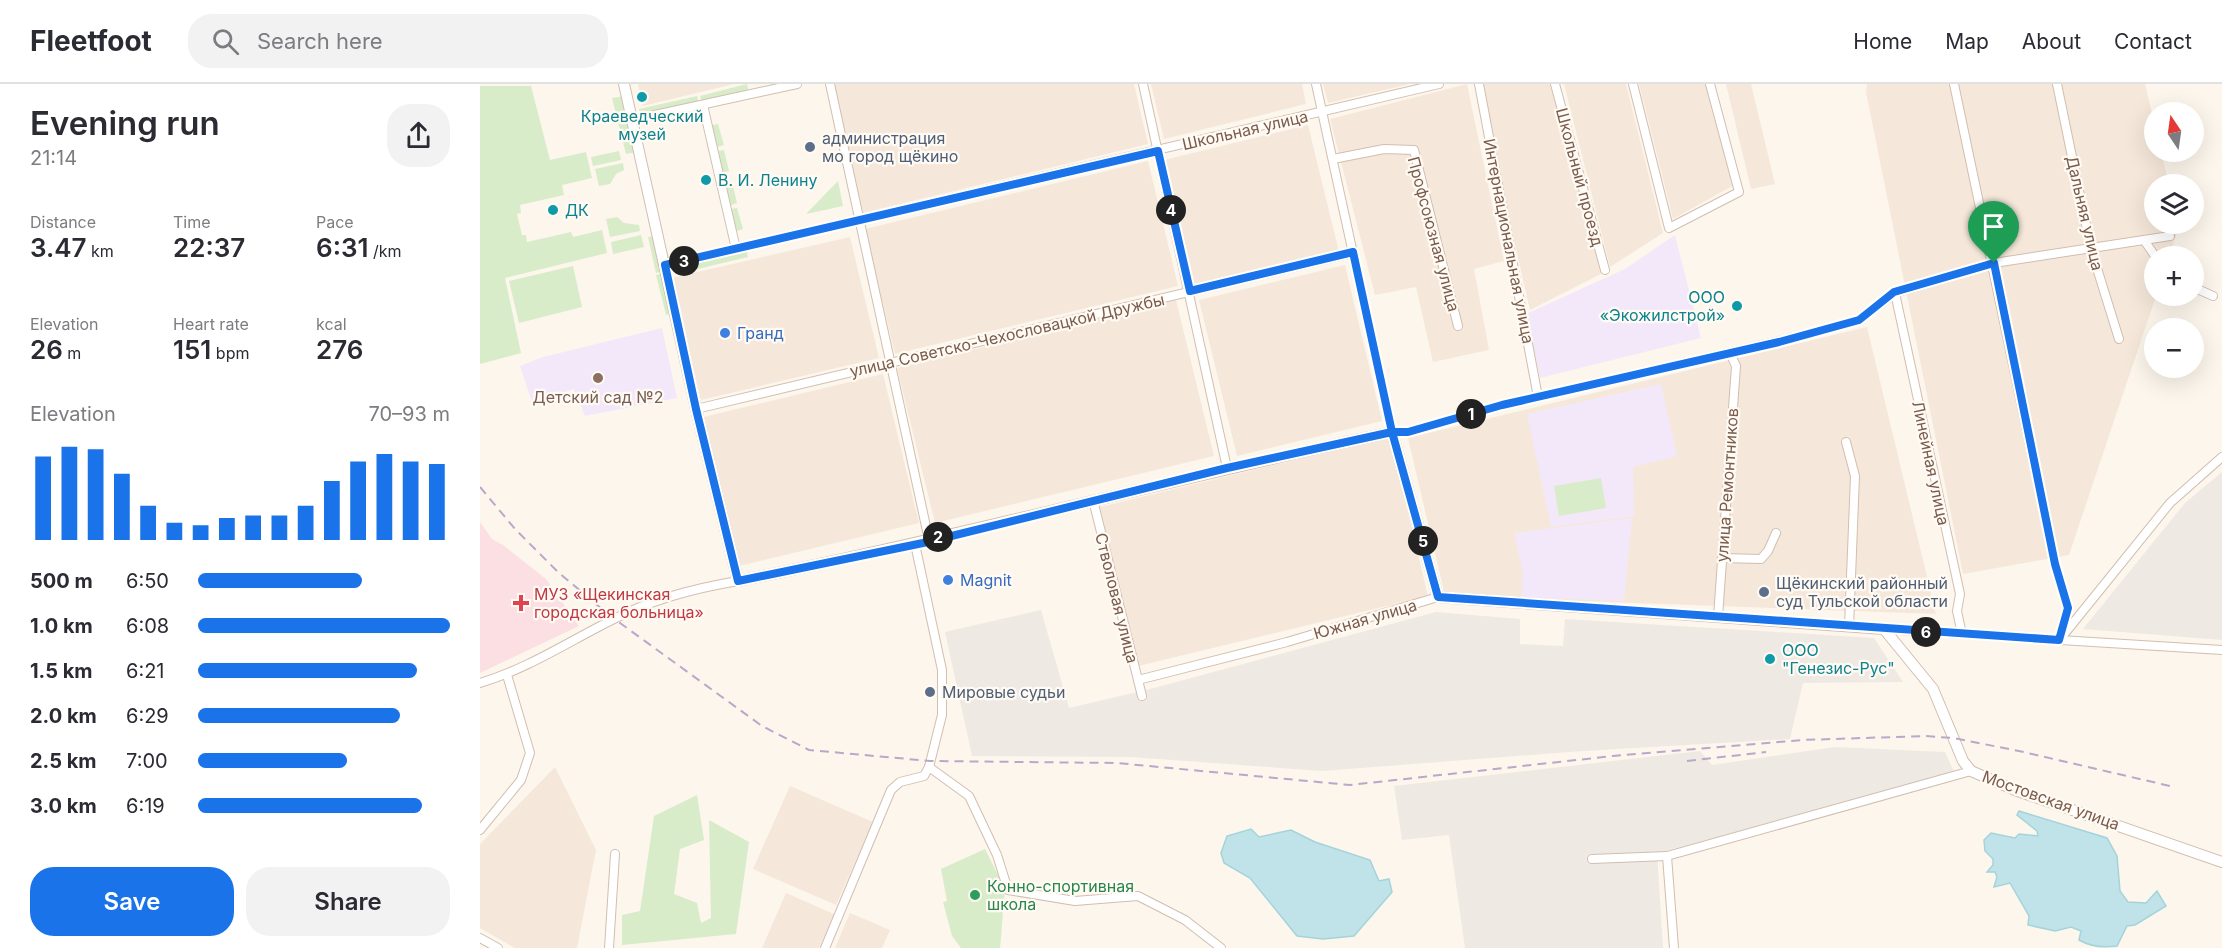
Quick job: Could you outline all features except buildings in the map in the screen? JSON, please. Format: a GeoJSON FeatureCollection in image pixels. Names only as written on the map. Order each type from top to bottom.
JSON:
{"type":"FeatureCollection","features":[{"type":"Feature","properties":{"kind":"street"},"geometry":{"type":"LineString","coordinates":[[624,84],[696,409],[738,581]]}},
{"type":"Feature","properties":{"kind":"street"},"geometry":{"type":"LineString","coordinates":[[632,120],[797,84]]}},
{"type":"Feature","properties":{"kind":"street"},"geometry":{"type":"LineString","coordinates":[[830,84],[927,531],[932,538]]}},
{"type":"Feature","properties":{"kind":"street"},"geometry":{"type":"LineString","coordinates":[[1143,84],[1227,468]]}},
{"type":"Feature","properties":{"kind":"street"},"geometry":{"type":"LineString","coordinates":[[1316,84],[1392,432],[1438,597]]}},
{"type":"Feature","properties":{"kind":"street","name":"Школьная улица"},"geometry":{"type":"LineString","coordinates":[[665,265],[1439,84]]}},
{"type":"Feature","properties":{"kind":"street","name":"Интернациональная улица"},"geometry":{"type":"LineString","coordinates":[[1479,84],[1538,397]]}},
{"type":"Feature","properties":{"kind":"street","name":"Школьный проезд"},"geometry":{"type":"LineString","coordinates":[[1554,84],[1605,270]]}},
{"type":"Feature","properties":{"kind":"street"},"geometry":{"type":"LineString","coordinates":[[1633,84],[1669,228],[1739,192],[1710,84]]}},
{"type":"Feature","properties":{"kind":"street"},"geometry":{"type":"LineString","coordinates":[[1954,84],[1994,263],[2055,564],[2068,608],[2059,640]]}},
{"type":"Feature","properties":{"kind":"street","name":"Дальняя улица"},"geometry":{"type":"LineString","coordinates":[[2057,84],[2091,249],[2119,339]]}},
{"type":"Feature","properties":{"kind":"street"},"geometry":{"type":"LineString","coordinates":[[703,105],[736,249]]}},
{"type":"Feature","properties":{"kind":"street","name":"Профсоюзная улица"},"geometry":{"type":"LineString","coordinates":[[1333,159],[1384,149],[1414,150],[1458,326]]}},
{"type":"Feature","properties":{"kind":"street"},"geometry":{"type":"LineString","coordinates":[[480,683],[507,675],[613,619],[679,594],[915,544],[932,538],[1227,468],[1392,432],[1408,432],[1538,397],[1730,353],[1859,320],[1894,292],[1994,263],[2170,236]]}},
{"type":"Feature","properties":{"kind":"street"},"geometry":{"type":"LineString","coordinates":[[2144,240],[2148,246]]}},
{"type":"Feature","properties":{"kind":"street","name":"улица Советско-Чехословацкой Дружбы"},"geometry":{"type":"LineString","coordinates":[[696,409],[1353,252]]}},
{"type":"Feature","properties":{"kind":"street","name":"Линейная улица"},"geometry":{"type":"LineString","coordinates":[[1894,292],[1960,594],[1957,611],[1962,634]]}},
{"type":"Feature","properties":{"kind":"street"},"geometry":{"type":"LineString","coordinates":[[2204,292],[2213,296]]}},
{"type":"Feature","properties":{"kind":"street","name":"улица Ремонтников"},"geometry":{"type":"LineString","coordinates":[[1718,617],[1736,366],[1730,353]]}},
{"type":"Feature","properties":{"kind":"street"},"geometry":{"type":"LineString","coordinates":[[1846,442],[1855,476],[1849,627]]}},
{"type":"Feature","properties":{"kind":"street"},"geometry":{"type":"LineString","coordinates":[[2059,640],[2170,504],[2222,457]]}},
{"type":"Feature","properties":{"kind":"street","name":"Стволовая улица"},"geometry":{"type":"LineString","coordinates":[[1093,500],[1142,696]]}},
{"type":"Feature","properties":{"kind":"street"},"geometry":{"type":"LineString","coordinates":[[1722,558],[1761,559],[1776,533]]}},
{"type":"Feature","properties":{"kind":"street"},"geometry":{"type":"LineString","coordinates":[[825,948],[891,790],[900,782],[924,776],[930,764],[942,715],[942,670],[915,544]]}},
{"type":"Feature","properties":{"kind":"street","name":"Южная улица"},"geometry":{"type":"LineString","coordinates":[[1138,680],[1287,642],[1438,597],[1884,628]]}},
{"type":"Feature","properties":{"kind":"street"},"geometry":{"type":"LineString","coordinates":[[1884,628],[2222,650]]}},
{"type":"Feature","properties":{"kind":"street","name":"Мостовская улица"},"geometry":{"type":"LineString","coordinates":[[1884,628],[1933,689],[1963,760],[1971,771],[2015,790],[2222,862]]}},
{"type":"Feature","properties":{"kind":"street"},"geometry":{"type":"LineString","coordinates":[[480,830],[521,780],[530,753],[507,675]]}},
{"type":"Feature","properties":{"kind":"street"},"geometry":{"type":"LineString","coordinates":[[930,764],[969,796],[997,855],[1008,890],[1075,901],[1138,896],[1185,920],[1221,948]]}},
{"type":"Feature","properties":{"kind":"street"},"geometry":{"type":"LineString","coordinates":[[1592,859],[1667,856],[1971,771]]}},
{"type":"Feature","properties":{"kind":"street"},"geometry":{"type":"LineString","coordinates":[[609,948],[615,854]]}},
{"type":"Feature","properties":{"kind":"street"},"geometry":{"type":"LineString","coordinates":[[1667,856],[1674,948]]}},
{"type":"Feature","properties":{"kind":"street"},"geometry":{"type":"LineString","coordinates":[[480,938],[498,948]]}},
{"type":"Feature","properties":{"kind":"shaded area"},"geometry":{"type":"Polygon","coordinates":[[[638,84],[734,84],[643,106],[638,84]]]}},
{"type":"Feature","properties":{"kind":"shaded area"},"geometry":{"type":"Polygon","coordinates":[[[1134,84],[1148,144],[863,213],[832,85],[1134,84]]]}},
{"type":"Feature","properties":{"kind":"shaded area"},"geometry":{"type":"Polygon","coordinates":[[[1151,84],[1302,84],[1306,104],[1164,139],[1151,84]]]}},
{"type":"Feature","properties":{"kind":"shaded area"},"geometry":{"type":"Polygon","coordinates":[[[1323,84],[1410,84],[1328,103],[1323,84]]]}},
{"type":"Feature","properties":{"kind":"shaded area"},"geometry":{"type":"Polygon","coordinates":[[[1467,84],[1504,261],[1474,269],[1489,350],[1433,362],[1416,287],[1375,295],[1330,119],[1467,84]]]}},
{"type":"Feature","properties":{"kind":"shaded area"},"geometry":{"type":"Polygon","coordinates":[[[1478,84],[1550,84],[1603,273],[1530,310],[1478,84]]]}},
{"type":"Feature","properties":{"kind":"shaded area"},"geometry":{"type":"Polygon","coordinates":[[[1564,84],[1626,84],[1663,233],[1610,267],[1564,84]]]}},
{"type":"Feature","properties":{"kind":"shaded area"},"geometry":{"type":"Polygon","coordinates":[[[1639,84],[1713,84],[1738,183],[1673,219],[1639,84]]]}},
{"type":"Feature","properties":{"kind":"shaded area"},"geometry":{"type":"Polygon","coordinates":[[[1726,84],[1751,84],[1775,184],[1751,189],[1726,84]]]}},
{"type":"Feature","properties":{"kind":"shaded area"},"geometry":{"type":"Polygon","coordinates":[[[1867,84],[2145,84],[2149,102],[2144,102],[2144,162],[2164,162],[2166,174],[2144,174],[2144,234],[2177,234],[2172,246],[2144,246],[2144,306],[2153,306],[2149,318],[2144,318],[2144,332],[2069,555],[1963,574],[1866,92],[1867,84]]]}},
{"type":"Feature","properties":{"kind":"shaded area"},"geometry":{"type":"Polygon","coordinates":[[[1308,125],[1339,252],[1195,286],[1164,160],[1308,125]]]}},
{"type":"Feature","properties":{"kind":"shaded area"},"geometry":{"type":"Polygon","coordinates":[[[1148,161],[1178,286],[895,354],[865,229],[1148,161]]]}},
{"type":"Feature","properties":{"kind":"shaded area"},"geometry":{"type":"Polygon","coordinates":[[[1675,235],[1701,338],[1540,378],[1526,314],[1625,269],[1675,235]]]}},
{"type":"Feature","properties":{"kind":"shaded area"},"geometry":{"type":"Polygon","coordinates":[[[850,237],[879,358],[701,400],[671,278],[850,237]]]}},
{"type":"Feature","properties":{"kind":"shaded area"},"geometry":{"type":"Polygon","coordinates":[[[1345,265],[1382,421],[1237,456],[1199,300],[1345,265]]]}},
{"type":"Feature","properties":{"kind":"shaded area"},"geometry":{"type":"Polygon","coordinates":[[[1176,300],[1214,456],[935,523],[897,368],[1176,300]]]}},
{"type":"Feature","properties":{"kind":"shaded area"},"geometry":{"type":"Polygon","coordinates":[[[1867,327],[1936,614],[1445,596],[1408,438],[1867,327]]]}},
{"type":"Feature","properties":{"kind":"shaded area","name":"Детский сад №2"},"geometry":{"type":"Polygon","coordinates":[[[662,328],[677,398],[585,416],[574,389],[532,402],[520,366],[543,357],[662,328]]]}},
{"type":"Feature","properties":{"kind":"shaded area"},"geometry":{"type":"Polygon","coordinates":[[[883,374],[919,523],[739,566],[703,417],[883,374]]]}},
{"type":"Feature","properties":{"kind":"shaded area"},"geometry":{"type":"Polygon","coordinates":[[[1661,384],[1677,456],[1633,467],[1634,516],[1551,527],[1527,414],[1661,384]]]}},
{"type":"Feature","properties":{"kind":"shaded area"},"geometry":{"type":"Polygon","coordinates":[[[1390,437],[1428,596],[1138,666],[1100,507],[1390,437]]]}},
{"type":"Feature","properties":{"kind":"shaded area"},"geometry":{"type":"Polygon","coordinates":[[[2222,472],[2222,640],[2083,629],[2185,503],[2222,472]]]}},
{"type":"Feature","properties":{"kind":"shaded area"},"geometry":{"type":"Polygon","coordinates":[[[1632,518],[1624,601],[1522,597],[1522,568],[1514,533],[1632,518]]]}},
{"type":"Feature","properties":{"kind":"shaded area","name":"МУЗ «Щекинская городская больница»"},"geometry":{"type":"Polygon","coordinates":[[[480,522],[492,539],[546,579],[579,626],[480,673],[480,522]]]}},
{"type":"Feature","properties":{"kind":"shaded area"},"geometry":{"type":"Polygon","coordinates":[[[1041,610],[1069,708],[1154,688],[1436,612],[1520,619],[1520,644],[1563,646],[1565,619],[1874,638],[1903,682],[1803,683],[1790,739],[1583,751],[1322,771],[1131,757],[972,756],[945,632],[1041,610]]]}},
{"type":"Feature","properties":{"kind":"shaded area"},"geometry":{"type":"Polygon","coordinates":[[[1835,747],[1945,752],[1955,774],[1657,853],[1663,948],[1465,948],[1449,835],[1402,840],[1394,786],[1700,751],[1712,765],[1835,747]]]}},
{"type":"Feature","properties":{"kind":"shaded area"},"geometry":{"type":"Polygon","coordinates":[[[555,767],[596,850],[577,948],[515,948],[480,928],[480,844],[555,767]]]}},
{"type":"Feature","properties":{"kind":"shaded area"},"geometry":{"type":"Polygon","coordinates":[[[790,786],[873,822],[836,905],[753,869],[790,786]]]}},
{"type":"Feature","properties":{"kind":"shaded area"},"geometry":{"type":"Polygon","coordinates":[[[786,893],[834,914],[819,948],[762,948],[786,893]]]}},
{"type":"Feature","properties":{"kind":"shaded area"},"geometry":{"type":"Polygon","coordinates":[[[850,913],[890,930],[882,948],[835,948],[850,913]]]}},
{"type":"Feature","properties":{"kind":"green space"},"geometry":{"type":"Polygon","coordinates":[[[747,84],[749,93],[702,103],[700,96],[747,84]]]}},
{"type":"Feature","properties":{"kind":"green space"},"geometry":{"type":"Polygon","coordinates":[[[480,86],[531,86],[550,160],[586,152],[592,178],[562,185],[564,195],[520,205],[521,213],[517,214],[522,235],[526,235],[527,242],[571,232],[573,237],[602,230],[607,253],[505,278],[521,353],[480,364],[480,86]]]}},
{"type":"Feature","properties":{"kind":"green space"},"geometry":{"type":"Polygon","coordinates":[[[624,96],[637,152],[626,154],[612,98],[624,96]]]}},
{"type":"Feature","properties":{"kind":"green space"},"geometry":{"type":"Polygon","coordinates":[[[697,96],[699,104],[641,117],[639,109],[697,96]]]}},
{"type":"Feature","properties":{"kind":"green space"},"geometry":{"type":"Polygon","coordinates":[[[718,124],[724,145],[717,147],[712,125],[718,124]]]}},
{"type":"Feature","properties":{"kind":"green space"},"geometry":{"type":"Polygon","coordinates":[[[724,150],[729,171],[723,173],[718,151],[724,150]]]}},
{"type":"Feature","properties":{"kind":"green space"},"geometry":{"type":"Polygon","coordinates":[[[619,151],[621,160],[593,166],[591,157],[619,151]]]}},
{"type":"Feature","properties":{"kind":"green space"},"geometry":{"type":"Polygon","coordinates":[[[623,163],[624,170],[616,174],[610,184],[599,186],[595,169],[623,163]]]}},
{"type":"Feature","properties":{"kind":"green space"},"geometry":{"type":"Polygon","coordinates":[[[838,181],[843,206],[806,214],[838,181]]]}},
{"type":"Feature","properties":{"kind":"green space"},"geometry":{"type":"Polygon","coordinates":[[[732,182],[737,203],[731,205],[725,183],[732,182]]]}},
{"type":"Feature","properties":{"kind":"green space"},"geometry":{"type":"Polygon","coordinates":[[[737,208],[743,229],[737,231],[731,209],[737,208]]]}},
{"type":"Feature","properties":{"kind":"green space"},"geometry":{"type":"Polygon","coordinates":[[[617,217],[624,223],[639,225],[640,231],[610,237],[606,219],[617,217]]]}},
{"type":"Feature","properties":{"kind":"green space"},"geometry":{"type":"Polygon","coordinates":[[[641,235],[644,247],[613,254],[611,242],[641,235]]]}},
{"type":"Feature","properties":{"kind":"green space"},"geometry":{"type":"Polygon","coordinates":[[[656,236],[664,271],[656,273],[648,237],[656,236]]]}},
{"type":"Feature","properties":{"kind":"green space"},"geometry":{"type":"Polygon","coordinates":[[[746,248],[748,257],[681,273],[676,264],[746,248]]]}},
{"type":"Feature","properties":{"kind":"green space"},"geometry":{"type":"Polygon","coordinates":[[[573,266],[582,307],[519,323],[509,281],[573,266]]]}},
{"type":"Feature","properties":{"kind":"green space"},"geometry":{"type":"Polygon","coordinates":[[[665,273],[673,313],[666,315],[656,275],[665,273]]]}},
{"type":"Feature","properties":{"kind":"green space"},"geometry":{"type":"Polygon","coordinates":[[[1601,478],[1606,508],[1559,516],[1554,486],[1601,478]]]}},
{"type":"Feature","properties":{"kind":"green space"},"geometry":{"type":"Polygon","coordinates":[[[697,795],[704,840],[680,849],[674,894],[697,903],[701,923],[711,918],[709,820],[749,842],[736,934],[622,945],[622,915],[640,911],[654,816],[697,795]]]}},
{"type":"Feature","properties":{"kind":"green space","name":"Конно-спортивная школа"},"geometry":{"type":"Polygon","coordinates":[[[985,849],[1005,889],[1000,948],[961,948],[952,936],[943,902],[947,901],[941,869],[985,849]]]}},
{"type":"Feature","properties":{"kind":"water"},"geometry":{"type":"Polygon","coordinates":[[[2019,811],[2107,838],[2117,856],[2120,891],[2128,902],[2146,903],[2157,891],[2166,906],[2135,925],[2127,926],[2117,946],[2088,944],[2079,940],[2081,931],[2071,927],[2055,931],[2028,925],[2029,916],[2010,883],[1994,887],[1997,877],[1995,872],[1987,872],[1993,865],[1993,859],[1985,851],[1984,840],[1991,833],[2015,838],[2019,834],[2038,836],[2037,831],[2017,815],[2019,811]]]}},
{"type":"Feature","properties":{"kind":"water"},"geometry":{"type":"Polygon","coordinates":[[[1251,829],[1259,837],[1291,830],[1315,842],[1370,860],[1379,881],[1389,879],[1392,892],[1354,936],[1323,939],[1297,936],[1250,878],[1224,863],[1221,853],[1227,836],[1251,829]]]}},
{"type":"Feature","properties":{"kind":"railway"},"geometry":{"type":"LineString","coordinates":[[480,487],[515,529],[558,572],[609,615],[762,726],[809,750],[930,761],[1117,763],[1350,785],[1613,756],[1802,740],[1925,736],[1953,738],[2019,751],[2170,786]]}},
{"type":"Feature","properties":{"kind":"railway"},"geometry":{"type":"LineString","coordinates":[[1687,761],[1766,752]]}},
{"type":"Feature","properties":{"kind":"place","name":"Краеведческий музей"},"geometry":{"type":"Point","coordinates":[642,97]}},
{"type":"Feature","properties":{"kind":"place","name":"администрация мо город щёкино"},"geometry":{"type":"Point","coordinates":[810,147]}},
{"type":"Feature","properties":{"kind":"place","name":"В. И. Ленину"},"geometry":{"type":"Point","coordinates":[706,180]}},
{"type":"Feature","properties":{"kind":"place","name":"ДК"},"geometry":{"type":"Point","coordinates":[553,210]}},
{"type":"Feature","properties":{"kind":"place","name":"ООО «Экожилстрой»"},"geometry":{"type":"Point","coordinates":[1737,306]}},
{"type":"Feature","properties":{"kind":"place","name":"Гранд"},"geometry":{"type":"Point","coordinates":[725,333]}},
{"type":"Feature","properties":{"kind":"place","name":"Детский сад №2"},"geometry":{"type":"Point","coordinates":[598,378]}},
{"type":"Feature","properties":{"kind":"place","name":"Magnit"},"geometry":{"type":"Point","coordinates":[948,580]}},
{"type":"Feature","properties":{"kind":"place","name":"Щёкинский районный суд Тульской области"},"geometry":{"type":"Point","coordinates":[1764,592]}},
{"type":"Feature","properties":{"kind":"place","name":"МУЗ «Щекинская городская больница»"},"geometry":{"type":"Point","coordinates":[521,603]}},
{"type":"Feature","properties":{"kind":"place","name":"ООО \"Генезис-Рус\""},"geometry":{"type":"Point","coordinates":[1770,659]}},
{"type":"Feature","properties":{"kind":"place","name":"Мировые судьи"},"geometry":{"type":"Point","coordinates":[930,692]}},
{"type":"Feature","properties":{"kind":"place","name":"Конно-спортивная школа"},"geometry":{"type":"Point","coordinates":[975,895]}},
{"type":"Feature","properties":{"kind":"route"},"geometry":{"type":"LineString","coordinates":[[1994,263],[1894,292],[1859,320],[1779,342],[1502,405],[1408,432],[1392,432],[1227,468],[932,538],[923,543],[738,581],[696,409],[665,265],[1158,151],[1190,291],[1353,252],[1392,432],[1438,597],[2059,640],[2068,608],[2055,564],[1994,263]]}}]}
